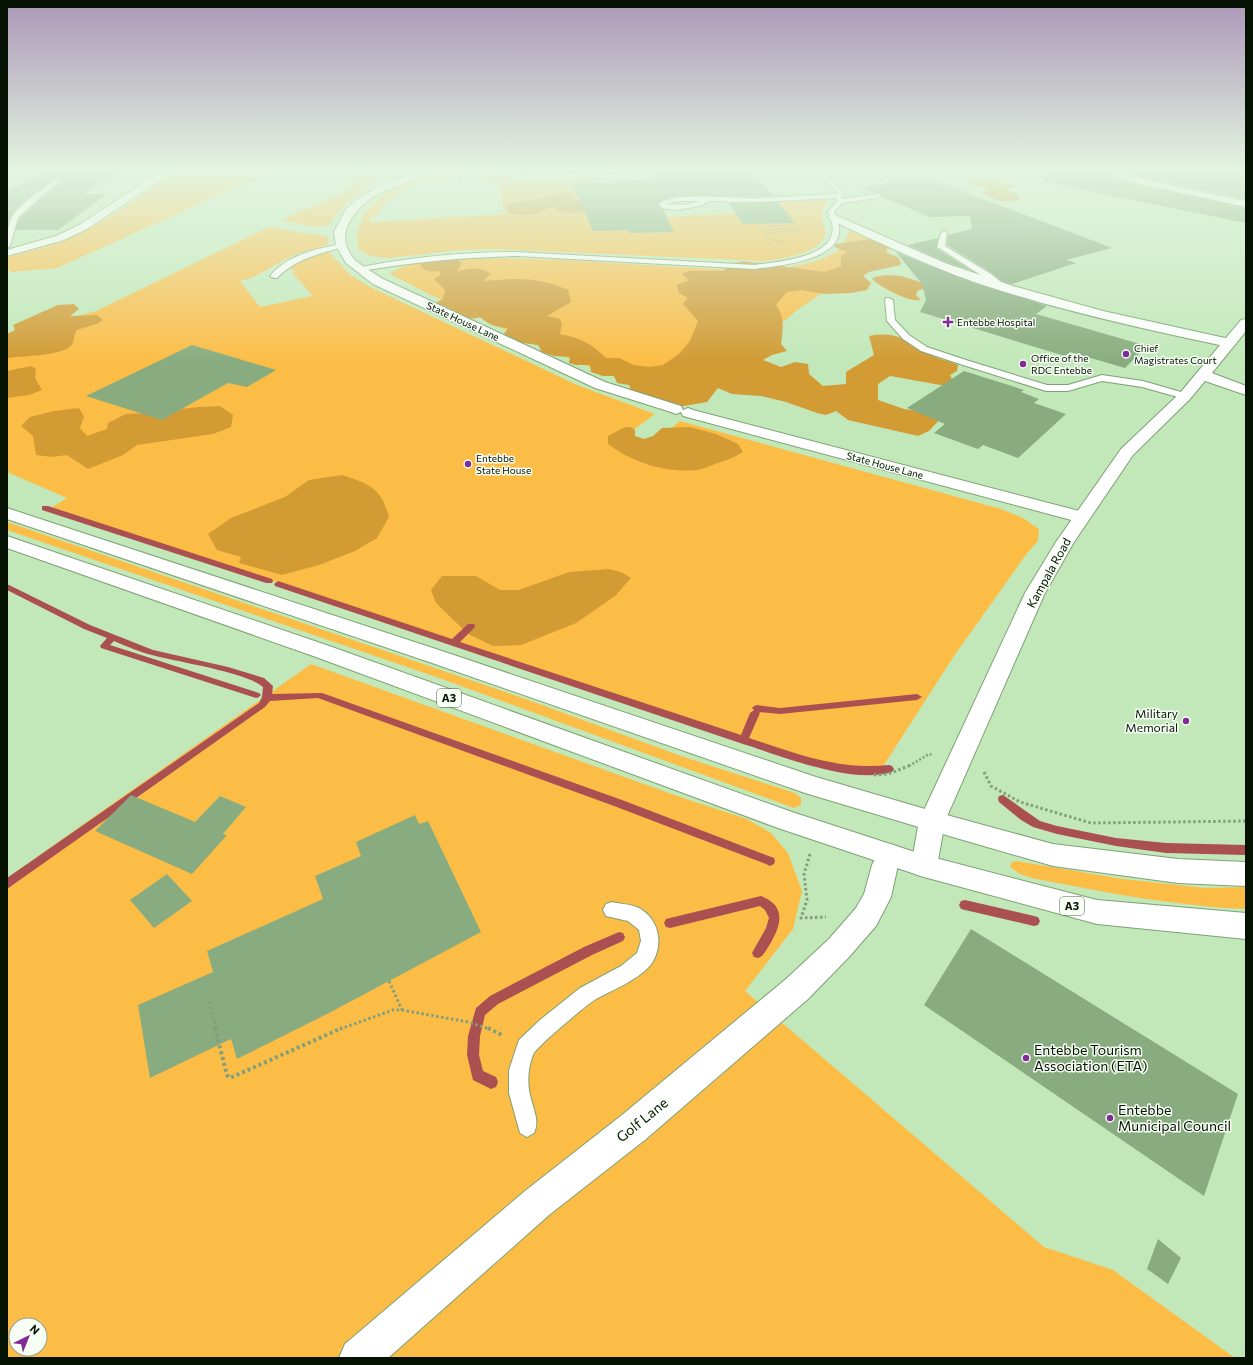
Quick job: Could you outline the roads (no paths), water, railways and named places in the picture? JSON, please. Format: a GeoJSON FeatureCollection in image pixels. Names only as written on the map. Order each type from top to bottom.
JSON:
{"type":"FeatureCollection","features":[{"type":"Feature","properties":{"kind":"main road"},"geometry":{"type":"LineString","coordinates":[[7,253],[67,235]]}},
{"type":"Feature","properties":{"kind":"main road"},"geometry":{"type":"LineString","coordinates":[[339,235],[339,240],[342,246]]}},
{"type":"Feature","properties":{"kind":"main road"},"geometry":{"type":"LineString","coordinates":[[873,235],[944,266],[1002,287],[1140,323],[1229,343]]}},
{"type":"Feature","properties":{"kind":"main road","name":"State House Lane"},"geometry":{"type":"LineString","coordinates":[[342,246],[350,261],[377,281],[593,382],[680,411],[1081,517]]}},
{"type":"Feature","properties":{"kind":"main road","name":"Kampala Road"},"geometry":{"type":"LineString","coordinates":[[924,866],[932,821],[971,734],[1036,593],[1081,517],[1127,452],[1185,396],[1245,326]]}},
{"type":"Feature","properties":{"kind":"main road"},"geometry":{"type":"LineString","coordinates":[[1202,375],[1246,391]]}},
{"type":"Feature","properties":{"kind":"main road"},"geometry":{"type":"LineString","coordinates":[[7,513],[443,659],[814,786],[932,821],[1053,855],[1178,871],[1246,874]]}},
{"type":"Feature","properties":{"kind":"main road","name":"A3"},"geometry":{"type":"LineString","coordinates":[[7,542],[199,608],[788,821],[890,855]]}},
{"type":"Feature","properties":{"kind":"main road"},"geometry":{"type":"LineString","coordinates":[[890,855],[924,866]]}},
{"type":"Feature","properties":{"kind":"main road","name":"Golf Lane"},"geometry":{"type":"LineString","coordinates":[[359,1358],[537,1203],[634,1128],[797,989],[839,948],[866,917],[877,897],[885,865],[890,855]]}},
{"type":"Feature","properties":{"kind":"main road","name":"A3"},"geometry":{"type":"LineString","coordinates":[[924,866],[1097,912],[1246,926]]}},
{"type":"Feature","properties":{"kind":"lane"},"geometry":{"type":"LineString","coordinates":[[7,246],[10,235]]}},
{"type":"Feature","properties":{"kind":"lane"},"geometry":{"type":"LineString","coordinates":[[361,269],[426,258],[489,254],[517,254],[755,267],[781,264],[820,253],[831,245],[836,235]]}},
{"type":"Feature","properties":{"kind":"lane"},"geometry":{"type":"LineString","coordinates":[[944,235],[941,247],[992,277],[1002,287]]}},
{"type":"Feature","properties":{"kind":"lane"},"geometry":{"type":"LineString","coordinates":[[274,276],[280,268],[293,261],[307,255],[342,246]]}},
{"type":"Feature","properties":{"kind":"lane"},"geometry":{"type":"LineString","coordinates":[[889,300],[891,321],[906,337],[924,349],[963,362],[1046,388],[1068,388],[1102,378],[1143,384],[1185,396]]}},
{"type":"Feature","properties":{"kind":"lane"},"geometry":{"type":"LineString","coordinates":[[527,1126],[519,1093],[519,1070],[526,1047],[547,1026],[587,994],[628,972],[645,958],[650,941],[647,926],[633,914],[612,910]]}},
{"type":"Feature","properties":{"kind":"waterway"},"geometry":{"type":"LineString","coordinates":[[45,508],[269,581]]}},
{"type":"Feature","properties":{"kind":"waterway"},"geometry":{"type":"LineString","coordinates":[[278,584],[743,739]]}},
{"type":"Feature","properties":{"kind":"waterway"},"geometry":{"type":"LineString","coordinates":[[7,587],[87,627],[113,637]]}},
{"type":"Feature","properties":{"kind":"waterway"},"geometry":{"type":"LineString","coordinates":[[454,642],[471,626]]}},
{"type":"Feature","properties":{"kind":"waterway"},"geometry":{"type":"LineString","coordinates":[[113,637],[151,652],[228,670],[261,680],[268,686],[267,698]]}},
{"type":"Feature","properties":{"kind":"waterway"},"geometry":{"type":"LineString","coordinates":[[113,637],[104,646],[256,695]]}},
{"type":"Feature","properties":{"kind":"waterway"},"geometry":{"type":"LineString","coordinates":[[267,698],[319,695],[618,803],[770,861]]}},
{"type":"Feature","properties":{"kind":"waterway"},"geometry":{"type":"LineString","coordinates":[[757,708],[780,711],[917,697]]}},
{"type":"Feature","properties":{"kind":"waterway"},"geometry":{"type":"LineString","coordinates":[[7,884],[262,705],[267,698]]}},
{"type":"Feature","properties":{"kind":"waterway"},"geometry":{"type":"LineString","coordinates":[[743,739],[755,713]]}},
{"type":"Feature","properties":{"kind":"waterway"},"geometry":{"type":"LineString","coordinates":[[743,739],[817,764],[835,768],[853,770],[889,769]]}},
{"type":"Feature","properties":{"kind":"waterway"},"geometry":{"type":"LineString","coordinates":[[1003,799],[1025,817],[1037,824],[1057,830],[1116,842],[1166,848],[1246,850]]}},
{"type":"Feature","properties":{"kind":"waterway"},"geometry":{"type":"LineString","coordinates":[[670,923],[761,901],[769,906],[775,918],[774,925],[758,953]]}},
{"type":"Feature","properties":{"kind":"waterway"},"geometry":{"type":"LineString","coordinates":[[965,905],[1034,921]]}},
{"type":"Feature","properties":{"kind":"waterway"},"geometry":{"type":"LineString","coordinates":[[491,1082],[478,1075],[473,1055],[474,1036],[480,1012],[494,1000],[588,951],[619,937]]}},
{"type":"Feature","properties":{"kind":"place","name":"Entebbe Hospital"},"geometry":{"type":"Point","coordinates":[948,322]}},
{"type":"Feature","properties":{"kind":"place","name":"Chief Magistrates Court"},"geometry":{"type":"Point","coordinates":[1126,354]}},
{"type":"Feature","properties":{"kind":"place","name":"Office of the RDC Entebbe"},"geometry":{"type":"Point","coordinates":[1023,364]}},
{"type":"Feature","properties":{"kind":"place","name":"Entebbe State House"},"geometry":{"type":"Point","coordinates":[468,464]}},
{"type":"Feature","properties":{"kind":"place","name":"Military Memorial"},"geometry":{"type":"Point","coordinates":[1186,721]}},
{"type":"Feature","properties":{"kind":"place","name":"Entebbe Tourism Association (ETA)"},"geometry":{"type":"Point","coordinates":[1026,1058]}},
{"type":"Feature","properties":{"kind":"place","name":"Entebbe Municipal Council"},"geometry":{"type":"Point","coordinates":[1110,1118]}}]}
